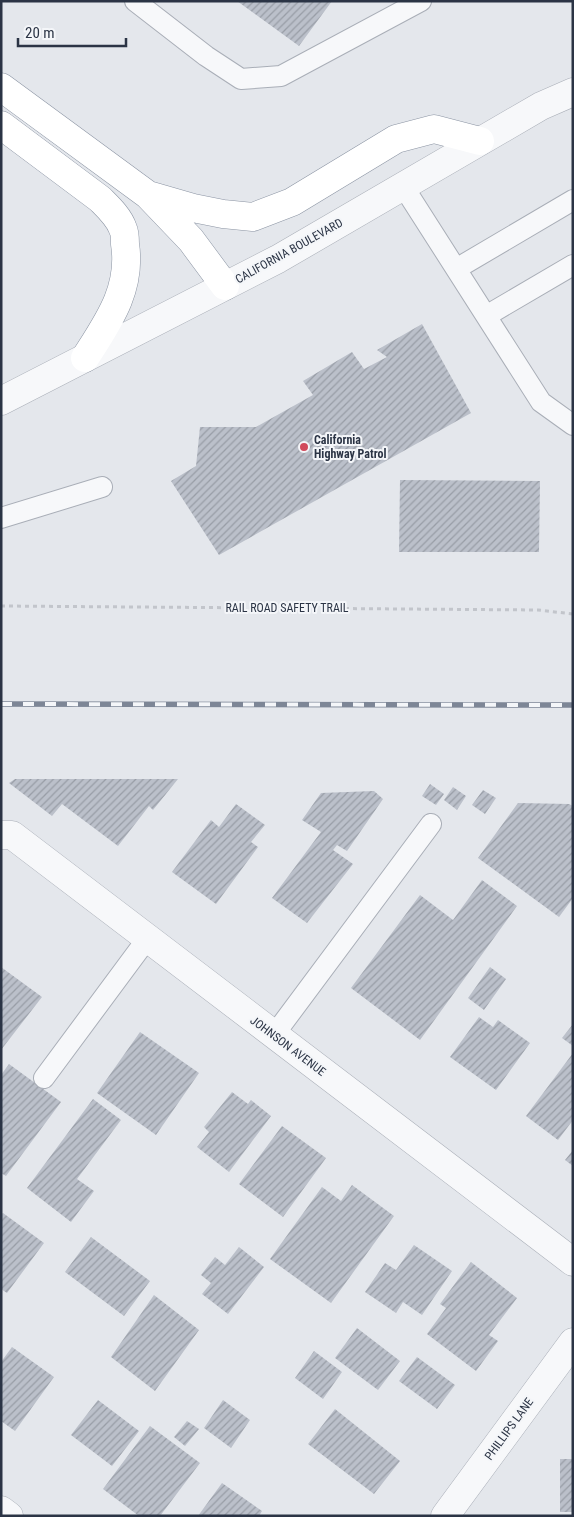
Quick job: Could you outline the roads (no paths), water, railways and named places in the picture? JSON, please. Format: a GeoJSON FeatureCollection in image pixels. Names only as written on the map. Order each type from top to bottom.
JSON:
{"type":"FeatureCollection","features":[{"type":"Feature","properties":{"kind":"highway"},"geometry":{"type":"LineString","coordinates":[[1,87],[148,195],[191,240],[225,286]]}},
{"type":"Feature","properties":{"kind":"highway"},"geometry":{"type":"LineString","coordinates":[[1,125],[100,198],[113,211],[123,228],[127,257],[124,282],[111,318],[85,358]]}},
{"type":"Feature","properties":{"kind":"highway"},"geometry":{"type":"LineString","coordinates":[[148,195],[193,208],[224,214],[253,216],[292,202],[396,139],[434,129],[480,141]]}},
{"type":"Feature","properties":{"kind":"street","name":"CALIFORNIA BOULEVARD"},"geometry":{"type":"LineString","coordinates":[[1,401],[278,259],[541,106],[573,92]]}},
{"type":"Feature","properties":{"kind":"street","name":"JOHNSON AVENUE"},"geometry":{"type":"LineString","coordinates":[[1,835],[12,835],[573,1262]]}},
{"type":"Feature","properties":{"kind":"street","name":"PHILLIPS LANE"},"geometry":{"type":"LineString","coordinates":[[445,1516],[573,1342]]}},
{"type":"Feature","properties":{"kind":"street"},"geometry":{"type":"LineString","coordinates":[[1,1510],[9,1516]]}},
{"type":"Feature","properties":{"kind":"lane"},"geometry":{"type":"LineString","coordinates":[[135,1],[206,56],[241,79],[281,76],[421,1]]}},
{"type":"Feature","properties":{"kind":"lane"},"geometry":{"type":"LineString","coordinates":[[403,186],[542,402],[568,415]]}},
{"type":"Feature","properties":{"kind":"lane"},"geometry":{"type":"LineString","coordinates":[[456,269],[573,200]]}},
{"type":"Feature","properties":{"kind":"lane"},"geometry":{"type":"LineString","coordinates":[[486,316],[573,265]]}},
{"type":"Feature","properties":{"kind":"lane"},"geometry":{"type":"LineString","coordinates":[[1,518],[102,487]]}},
{"type":"Feature","properties":{"kind":"lane"},"geometry":{"type":"LineString","coordinates":[[274,1035],[431,824]]}},
{"type":"Feature","properties":{"kind":"lane"},"geometry":{"type":"LineString","coordinates":[[44,1078],[148,939]]}},
{"type":"Feature","properties":{"kind":"railway"},"geometry":{"type":"LineString","coordinates":[[1,704],[573,705]]}},
{"type":"Feature","properties":{"kind":"place","name":"California Highway Patrol"},"geometry":{"type":"Point","coordinates":[304,447]}}]}
